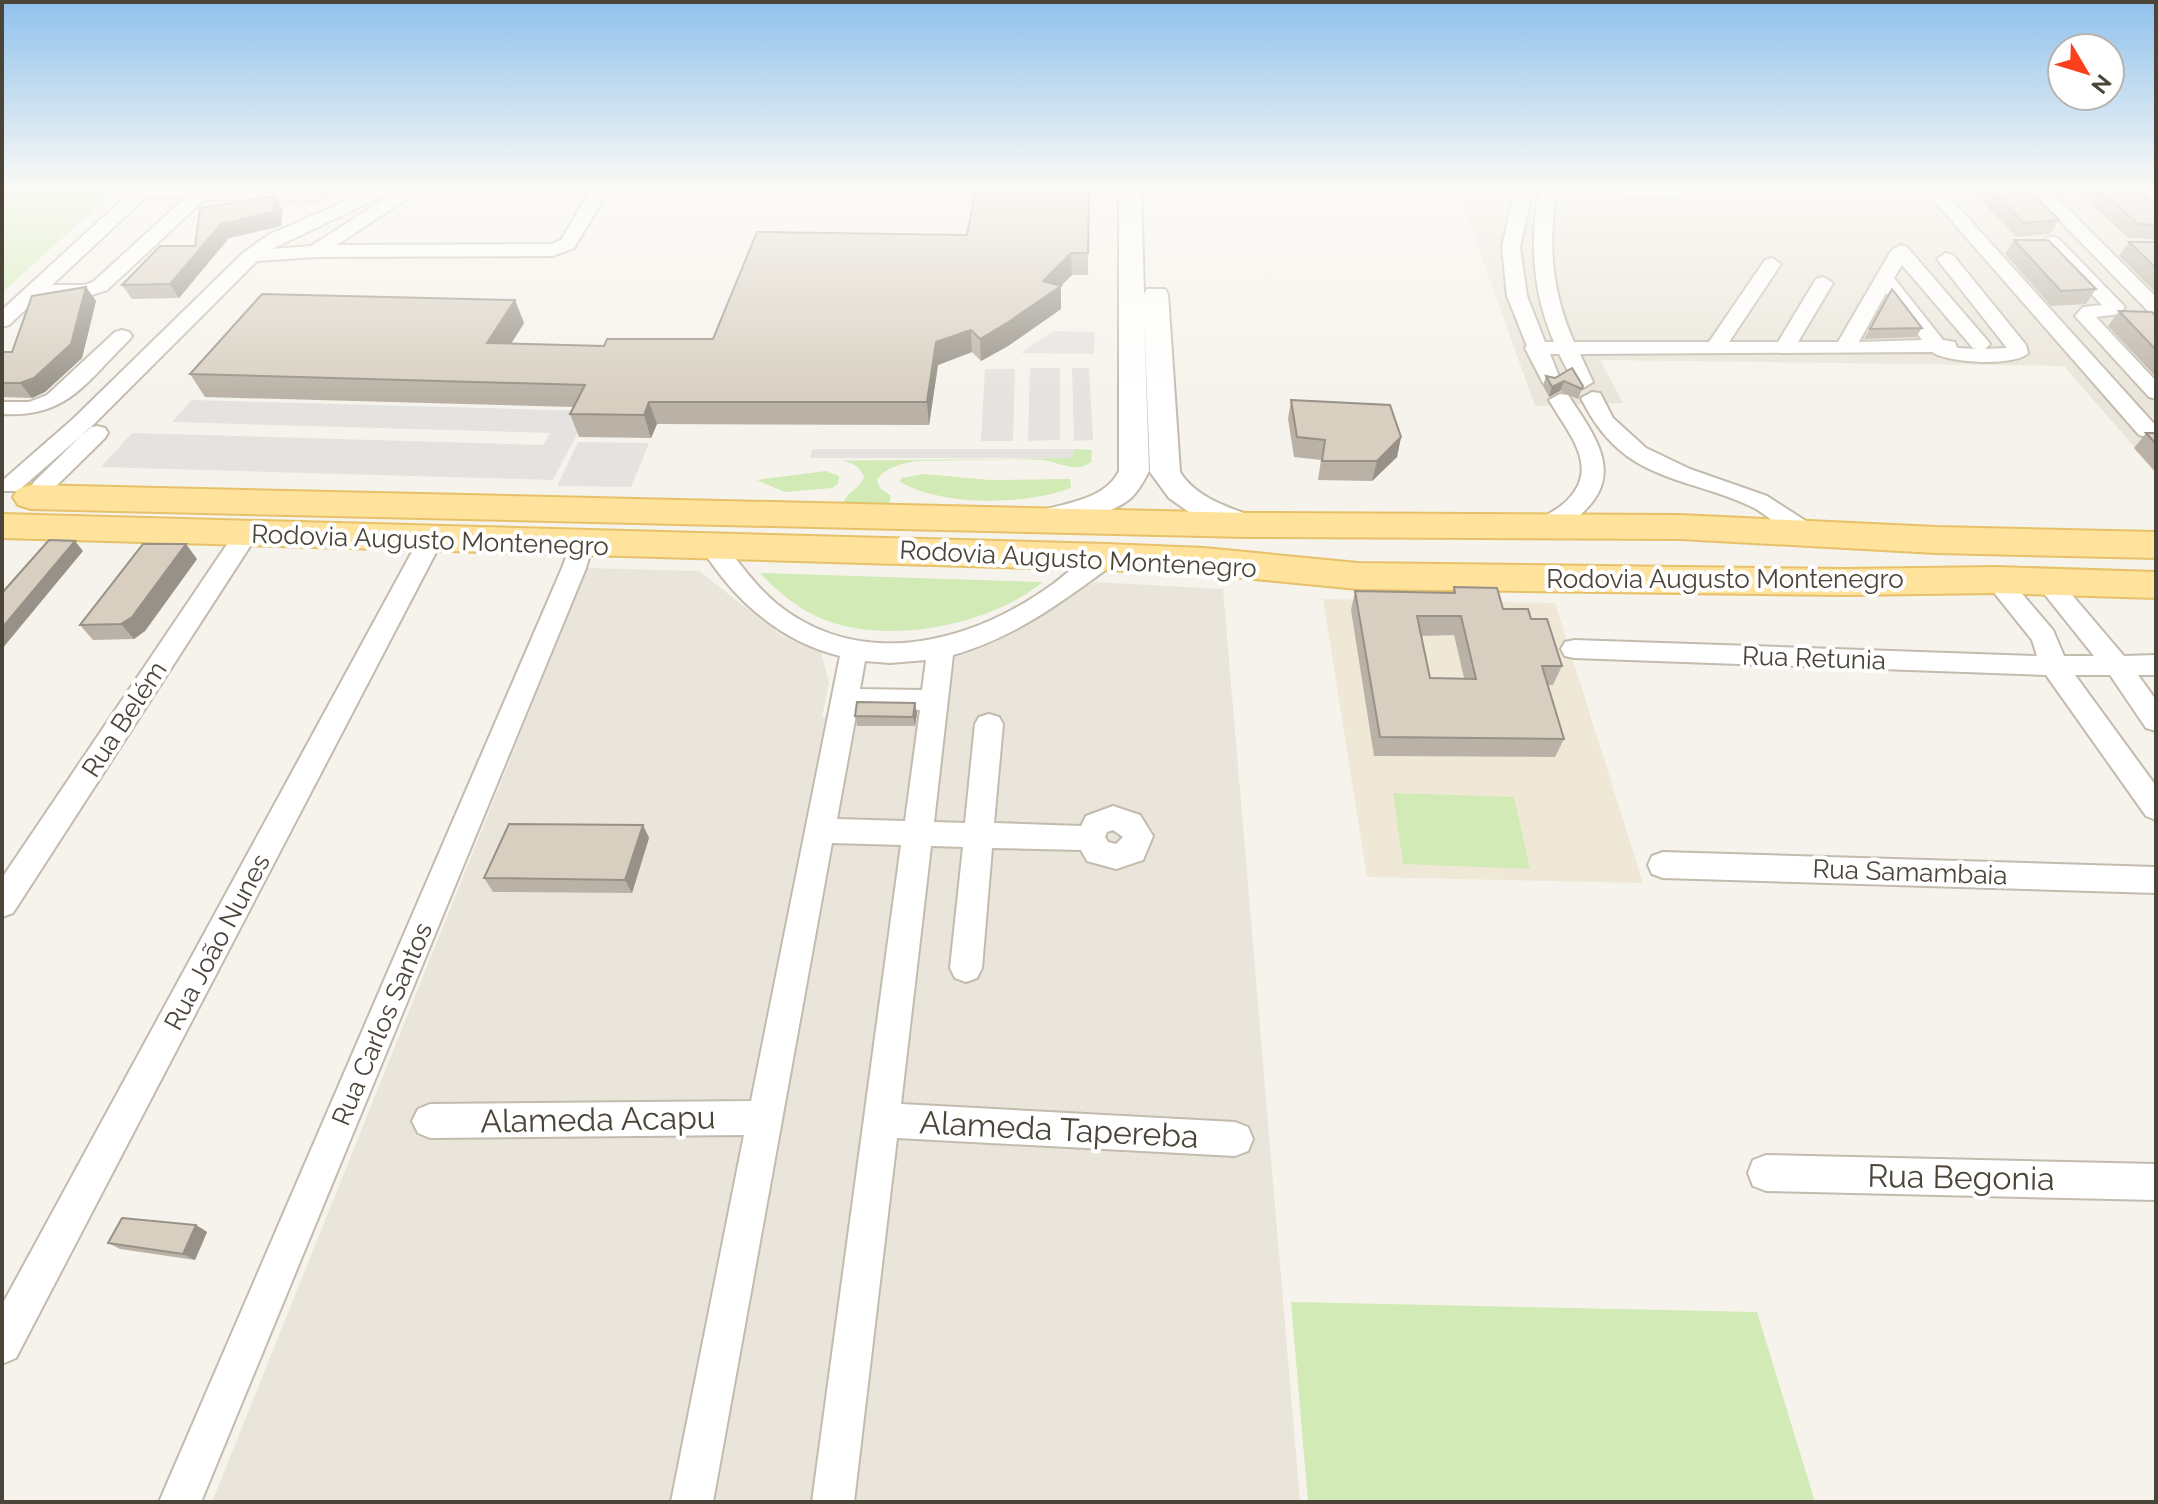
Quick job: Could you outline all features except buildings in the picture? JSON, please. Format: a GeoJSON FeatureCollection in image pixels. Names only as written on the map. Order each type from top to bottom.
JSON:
{"type":"FeatureCollection","features":[{"type":"Feature","properties":{"kind":"main road","name":"Rodovia Augusto Montenegro"},"geometry":{"type":"LineString","coordinates":[[14,489],[197,501],[1247,525],[1804,531],[1936,540],[2156,545]]}},
{"type":"Feature","properties":{"kind":"main road"},"geometry":{"type":"LineString","coordinates":[[2,526],[239,534]]}},
{"type":"Feature","properties":{"kind":"main road","name":"Rodovia Augusto Montenegro"},"geometry":{"type":"LineString","coordinates":[[2,541],[215,545],[239,534],[1106,557],[1204,561],[1371,576],[1846,582],[1996,580],[2156,585]]}},
{"type":"Feature","properties":{"kind":"street"},"geometry":{"type":"LineString","coordinates":[[2,321],[70,258]]}},
{"type":"Feature","properties":{"kind":"street"},"geometry":{"type":"LineString","coordinates":[[35,291],[86,291],[100,286],[130,258]]}},
{"type":"Feature","properties":{"kind":"street"},"geometry":{"type":"LineString","coordinates":[[14,489],[257,258]]}},
{"type":"Feature","properties":{"kind":"street"},"geometry":{"type":"LineString","coordinates":[[14,489],[257,258]]}},
{"type":"Feature","properties":{"kind":"street"},"geometry":{"type":"LineString","coordinates":[[1045,519],[1102,502],[1128,486],[1134,471],[1132,258]]}},
{"type":"Feature","properties":{"kind":"street"},"geometry":{"type":"LineString","coordinates":[[1154,258],[1165,472],[1172,484],[1194,502],[1247,525]]}},
{"type":"Feature","properties":{"kind":"street"},"geometry":{"type":"LineString","coordinates":[[1512,258],[1517,296],[1535,348],[1550,379]]}},
{"type":"Feature","properties":{"kind":"street"},"geometry":{"type":"LineString","coordinates":[[1541,258],[1547,299],[1566,348],[1591,399],[1619,440],[1638,455],[1686,476],[1755,499],[1804,531]]}},
{"type":"Feature","properties":{"kind":"street"},"geometry":{"type":"LineString","coordinates":[[1845,348],[1896,258]]}},
{"type":"Feature","properties":{"kind":"street"},"geometry":{"type":"LineString","coordinates":[[1535,348],[1845,348],[1980,344],[1906,258]]}},
{"type":"Feature","properties":{"kind":"street"},"geometry":{"type":"LineString","coordinates":[[1885,279],[1936,346],[1948,354],[2018,353],[2019,349],[1956,258]]}},
{"type":"Feature","properties":{"kind":"street"},"geometry":{"type":"LineString","coordinates":[[1994,258],[2147,430],[2156,433]]}},
{"type":"Feature","properties":{"kind":"street"},"geometry":{"type":"LineString","coordinates":[[2068,258],[2115,307],[2113,310],[2090,311],[2085,316],[2156,393]]}},
{"type":"Feature","properties":{"kind":"street"},"geometry":{"type":"LineString","coordinates":[[2107,258],[2156,308]]}},
{"type":"Feature","properties":{"kind":"street"},"geometry":{"type":"LineString","coordinates":[[1715,348],[1772,264]]}},
{"type":"Feature","properties":{"kind":"street"},"geometry":{"type":"LineString","coordinates":[[1788,348],[1787,343],[1823,283]]}},
{"type":"Feature","properties":{"kind":"street"},"geometry":{"type":"LineString","coordinates":[[2,408],[27,409],[55,400],[122,336]]}},
{"type":"Feature","properties":{"kind":"street"},"geometry":{"type":"LineString","coordinates":[[1544,527],[1576,507],[1588,488],[1594,463],[1564,408],[1591,399]]}},
{"type":"Feature","properties":{"kind":"street"},"geometry":{"type":"LineString","coordinates":[[1594,463],[1614,453],[1638,455]]}},
{"type":"Feature","properties":{"kind":"street"},"geometry":{"type":"LineString","coordinates":[[1128,486],[1151,490],[1172,484]]}},
{"type":"Feature","properties":{"kind":"street","name":"Rua Belém"},"geometry":{"type":"LineString","coordinates":[[2,904],[239,534]]}},
{"type":"Feature","properties":{"kind":"street","name":"Rua João Nunes"},"geometry":{"type":"LineString","coordinates":[[2,1344],[431,539]]}},
{"type":"Feature","properties":{"kind":"street","name":"Rua Carlos Santos"},"geometry":{"type":"LineString","coordinates":[[180,1502],[574,568],[581,544]]}},
{"type":"Feature","properties":{"kind":"street"},"geometry":{"type":"LineString","coordinates":[[712,546],[767,609],[798,632],[854,652],[889,656],[941,649],[983,637],[1019,619],[1106,557]]}},
{"type":"Feature","properties":{"kind":"street"},"geometry":{"type":"LineString","coordinates":[[1996,580],[2044,637],[2054,666],[2156,808]]}},
{"type":"Feature","properties":{"kind":"street"},"geometry":{"type":"LineString","coordinates":[[2046,581],[2116,664],[2156,721]]}},
{"type":"Feature","properties":{"kind":"street"},"geometry":{"type":"LineString","coordinates":[[833,1502],[941,649]]}},
{"type":"Feature","properties":{"kind":"street","name":"Rua Retunia"},"geometry":{"type":"LineString","coordinates":[[1574,649],[2054,666],[2156,665]]}},
{"type":"Feature","properties":{"kind":"street"},"geometry":{"type":"LineString","coordinates":[[692,1502],[854,652]]}},
{"type":"Feature","properties":{"kind":"street"},"geometry":{"type":"LineString","coordinates":[[844,699],[936,700]]}},
{"type":"Feature","properties":{"kind":"street"},"geometry":{"type":"LineString","coordinates":[[966,968],[989,724]]}},
{"type":"Feature","properties":{"kind":"street"},"geometry":{"type":"LineString","coordinates":[[820,831],[1090,838]]}},
{"type":"Feature","properties":{"kind":"street","name":"Rua Samambaia"},"geometry":{"type":"LineString","coordinates":[[1663,865],[2156,880]]}},
{"type":"Feature","properties":{"kind":"street","name":"Alameda Acapu"},"geometry":{"type":"LineString","coordinates":[[430,1121],[765,1118]]}},
{"type":"Feature","properties":{"kind":"street","name":"Alameda Tapereba"},"geometry":{"type":"LineString","coordinates":[[883,1120],[1235,1139]]}},
{"type":"Feature","properties":{"kind":"street","name":"Rua Begonia"},"geometry":{"type":"LineString","coordinates":[[1766,1173],[2156,1182]]}},
{"type":"Feature","properties":{"kind":"shaded area"},"geometry":{"type":"Polygon","coordinates":[[[1482,258],[2156,258],[2156,457],[2142,456],[2064,366],[1600,360],[1623,403],[1535,406],[1482,258]]]}},
{"type":"Feature","properties":{"kind":"shaded area"},"geometry":{"type":"Polygon","coordinates":[[[1053,331],[1095,332],[1094,354],[1021,353],[1053,331]]]}},
{"type":"Feature","properties":{"kind":"shaded area"},"geometry":{"type":"Polygon","coordinates":[[[1030,368],[1060,368],[1060,440],[1028,441],[1030,368]]]}},
{"type":"Feature","properties":{"kind":"shaded area"},"geometry":{"type":"Polygon","coordinates":[[[1072,368],[1089,368],[1093,440],[1074,441],[1072,368]]]}},
{"type":"Feature","properties":{"kind":"shaded area"},"geometry":{"type":"Polygon","coordinates":[[[985,369],[1015,369],[1013,441],[981,441],[985,369]]]}},
{"type":"Feature","properties":{"kind":"shaded area"},"geometry":{"type":"Polygon","coordinates":[[[192,400],[589,411],[553,480],[101,467],[132,433],[543,445],[550,433],[172,422],[192,400]]]}},
{"type":"Feature","properties":{"kind":"shaded area"},"geometry":{"type":"Polygon","coordinates":[[[578,442],[649,443],[631,487],[557,486],[578,442]]]}},
{"type":"Feature","properties":{"kind":"shaded area"},"geometry":{"type":"Polygon","coordinates":[[[812,449],[1074,449],[1073,458],[810,458],[812,449]]]}},
{"type":"Feature","properties":{"kind":"shaded area"},"geometry":{"type":"Polygon","coordinates":[[[587,568],[699,571],[782,636],[821,652],[829,683],[822,717],[941,713],[945,681],[955,655],[998,638],[1094,582],[1223,589],[1300,1502],[212,1502],[587,568]]]}},
{"type":"Feature","properties":{"kind":"shaded area"},"geometry":{"type":"Polygon","coordinates":[[[1323,599],[1555,603],[1643,883],[1367,877],[1323,599]]]}},
{"type":"Feature","properties":{"kind":"green space"},"geometry":{"type":"Polygon","coordinates":[[[2,258],[40,258],[2,293],[2,258]]]}},
{"type":"Feature","properties":{"kind":"green space"},"geometry":{"type":"Polygon","coordinates":[[[1074,449],[1092,450],[1091,462],[1079,467],[1027,459],[905,463],[889,469],[877,480],[880,488],[891,496],[889,504],[843,504],[864,477],[856,466],[839,461],[1073,458],[1074,449]]]}},
{"type":"Feature","properties":{"kind":"green space"},"geometry":{"type":"Polygon","coordinates":[[[826,471],[839,476],[838,484],[832,488],[785,492],[757,480],[826,471]]]}},
{"type":"Feature","properties":{"kind":"green space"},"geometry":{"type":"Polygon","coordinates":[[[924,474],[990,480],[1070,479],[1071,488],[1031,498],[985,501],[939,496],[900,482],[901,478],[924,474]]]}},
{"type":"Feature","properties":{"kind":"green space"},"geometry":{"type":"Polygon","coordinates":[[[760,573],[1043,582],[992,611],[929,628],[896,631],[835,623],[808,612],[782,594],[760,573]]]}},
{"type":"Feature","properties":{"kind":"green space"},"geometry":{"type":"Polygon","coordinates":[[[1393,793],[1514,797],[1530,869],[1403,864],[1393,793]]]}},
{"type":"Feature","properties":{"kind":"green space"},"geometry":{"type":"Polygon","coordinates":[[[1291,1302],[1757,1312],[1815,1502],[1308,1502],[1291,1302]]]}}]}
